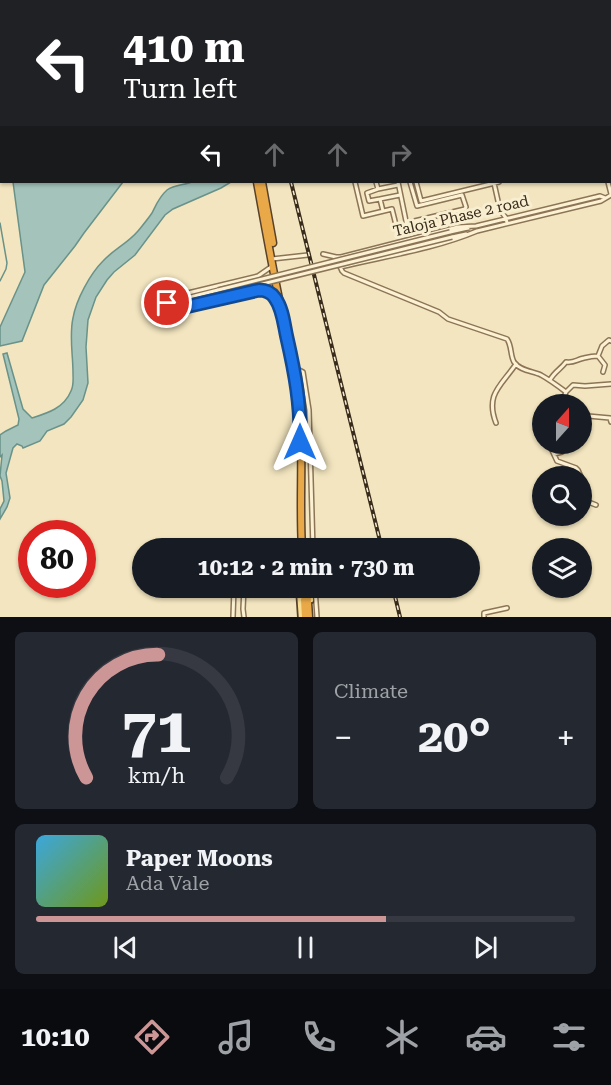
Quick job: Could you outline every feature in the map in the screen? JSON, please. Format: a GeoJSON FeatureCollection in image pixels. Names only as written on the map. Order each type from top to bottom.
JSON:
{"type":"FeatureCollection","features":[{"type":"Feature","properties":{"kind":"highway"},"geometry":{"type":"LineString","coordinates":[[257,183],[262,192]]}},
{"type":"Feature","properties":{"kind":"highway"},"geometry":{"type":"LineString","coordinates":[[262,183],[273,261],[297,382],[301,417],[300,517],[302,538]]}},
{"type":"Feature","properties":{"kind":"highway"},"geometry":{"type":"LineString","coordinates":[[273,261],[302,394],[303,538]]}},
{"type":"Feature","properties":{"kind":"highway"},"geometry":{"type":"LineString","coordinates":[[306,598],[307,617]]}},
{"type":"Feature","properties":{"kind":"street"},"geometry":{"type":"LineString","coordinates":[[355,183],[363,216],[392,210],[397,229],[407,227],[398,183],[367,193],[369,201],[400,195]]}},
{"type":"Feature","properties":{"kind":"street"},"geometry":{"type":"LineString","coordinates":[[376,183],[378,189]]}},
{"type":"Feature","properties":{"kind":"street"},"geometry":{"type":"LineString","coordinates":[[410,183],[417,206],[491,183]]}},
{"type":"Feature","properties":{"kind":"street"},"geometry":{"type":"LineString","coordinates":[[417,183],[421,201],[433,200]]}},
{"type":"Feature","properties":{"kind":"street"},"geometry":{"type":"LineString","coordinates":[[494,183],[500,210],[507,224]]}},
{"type":"Feature","properties":{"kind":"street"},"geometry":{"type":"LineString","coordinates":[[406,223],[466,208],[462,195],[453,195]]}},
{"type":"Feature","properties":{"kind":"street","name":"Taloja Phase 2 road"},"geometry":{"type":"LineString","coordinates":[[340,267],[439,245],[477,231],[601,201],[611,195]]}},
{"type":"Feature","properties":{"kind":"street","name":"Taloja Phase 2 road"},"geometry":{"type":"LineString","coordinates":[[323,254],[336,257],[600,196],[605,198]]}},
{"type":"Feature","properties":{"kind":"street"},"geometry":{"type":"LineString","coordinates":[[380,200],[383,211]]}},
{"type":"Feature","properties":{"kind":"street"},"geometry":{"type":"LineString","coordinates":[[168,305],[476,226]]}},
{"type":"Feature","properties":{"kind":"street"},"geometry":{"type":"LineString","coordinates":[[218,292],[477,231]]}},
{"type":"Feature","properties":{"kind":"street"},"geometry":{"type":"LineString","coordinates":[[281,308],[269,292],[259,290],[172,310],[168,305],[169,299],[258,276],[273,261],[308,255]]}},
{"type":"Feature","properties":{"kind":"street"},"geometry":{"type":"LineString","coordinates":[[336,257],[344,273],[465,326],[507,339],[516,364],[550,380],[566,392],[573,385],[611,384]]}},
{"type":"Feature","properties":{"kind":"street"},"geometry":{"type":"LineString","coordinates":[[598,356],[602,346],[611,340]]}},
{"type":"Feature","properties":{"kind":"street"},"geometry":{"type":"LineString","coordinates":[[550,380],[566,362],[573,363],[579,359],[598,356]]}},
{"type":"Feature","properties":{"kind":"street"},"geometry":{"type":"LineString","coordinates":[[598,356],[605,365],[603,372]]}},
{"type":"Feature","properties":{"kind":"street"},"geometry":{"type":"LineString","coordinates":[[496,423],[492,411],[495,392],[516,364]]}},
{"type":"Feature","properties":{"kind":"street"},"geometry":{"type":"LineString","coordinates":[[297,369],[303,372],[309,410],[313,538]]}},
{"type":"Feature","properties":{"kind":"street"},"geometry":{"type":"LineString","coordinates":[[592,416],[610,418],[611,422]]}},
{"type":"Feature","properties":{"kind":"street"},"geometry":{"type":"LineString","coordinates":[[554,454],[557,461],[571,466]]}},
{"type":"Feature","properties":{"kind":"street"},"geometry":{"type":"LineString","coordinates":[[592,503],[596,505]]}},
{"type":"Feature","properties":{"kind":"street"},"geometry":{"type":"LineString","coordinates":[[233,617],[234,598]]}},
{"type":"Feature","properties":{"kind":"street"},"geometry":{"type":"LineString","coordinates":[[244,598],[244,617]]}},
{"type":"Feature","properties":{"kind":"street"},"geometry":{"type":"LineString","coordinates":[[316,598],[317,617]]}},
{"type":"Feature","properties":{"kind":"street"},"geometry":{"type":"LineString","coordinates":[[484,617],[484,613],[507,608]]}},
{"type":"Feature","properties":{"kind":"water"},"geometry":{"type":"Polygon","coordinates":[[[13,183],[122,183],[44,285],[22,341],[0,346],[0,327],[25,272],[13,183]]]}},
{"type":"Feature","properties":{"kind":"water"},"geometry":{"type":"Polygon","coordinates":[[[188,183],[229,183],[173,209],[165,215],[135,255],[107,280],[96,297],[88,320],[86,347],[88,383],[83,400],[64,424],[47,431],[40,441],[23,448],[17,444],[13,448],[6,473],[10,498],[0,519],[0,509],[4,501],[0,476],[2,455],[0,457],[0,435],[18,425],[19,419],[3,354],[7,353],[23,409],[32,418],[60,406],[68,397],[73,386],[72,325],[80,295],[98,266],[138,231],[160,198],[173,187],[188,183]]]}},
{"type":"Feature","properties":{"kind":"waterway"},"geometry":{"type":"LineString","coordinates":[[0,223],[7,263],[0,281]]}},
{"type":"Feature","properties":{"kind":"railway"},"geometry":{"type":"LineString","coordinates":[[291,183],[379,538]]}},
{"type":"Feature","properties":{"kind":"railway"},"geometry":{"type":"LineString","coordinates":[[395,598],[400,617]]}},
{"type":"Feature","properties":{"kind":"route"},"geometry":{"type":"LineString","coordinates":[[167,303],[172,310],[259,290],[269,292],[274,297],[281,308],[297,382],[301,417],[300,442]]}}]}
